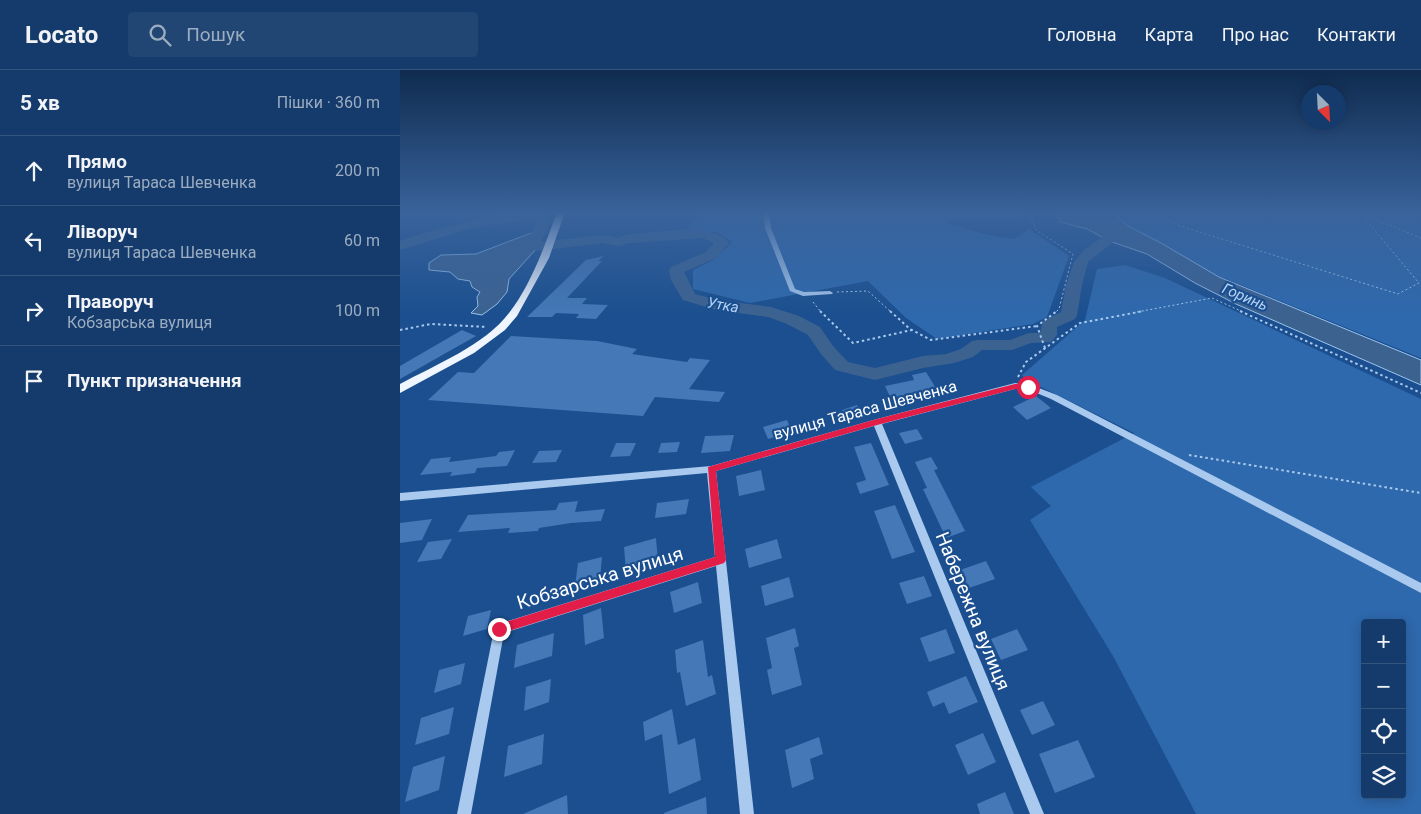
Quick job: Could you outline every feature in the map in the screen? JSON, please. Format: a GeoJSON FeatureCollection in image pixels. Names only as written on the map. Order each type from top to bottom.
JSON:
{"type":"FeatureCollection","features":[{"type":"Feature","properties":{"kind":"main road"},"geometry":{"type":"LineString","coordinates":[[400,389],[470,351],[501,328],[520,304],[550,247]]}},
{"type":"Feature","properties":{"kind":"street"},"geometry":{"type":"LineString","coordinates":[[775,247],[792,290],[803,294],[830,293]]}},
{"type":"Feature","properties":{"kind":"street","name":"вулиця Тараса Шевченка"},"geometry":{"type":"LineString","coordinates":[[400,497],[711,469],[877,422],[1015,386],[1028,387],[1054,397],[1421,588]]}},
{"type":"Feature","properties":{"kind":"street","name":"Набережна вулиця"},"geometry":{"type":"LineString","coordinates":[[877,422],[1037,814]]}},
{"type":"Feature","properties":{"kind":"street"},"geometry":{"type":"LineString","coordinates":[[711,469],[747,814]]}},
{"type":"Feature","properties":{"kind":"street","name":"Кобзарська вулиця"},"geometry":{"type":"LineString","coordinates":[[464,814],[499,629],[721,560]]}},
{"type":"Feature","properties":{"kind":"path"},"geometry":{"type":"LineString","coordinates":[[830,293],[849,290],[868,291],[912,330],[931,340],[1037,326],[1054,315],[1059,309],[1073,254],[1062,247]]}},
{"type":"Feature","properties":{"kind":"path"},"geometry":{"type":"LineString","coordinates":[[1247,247],[1398,294],[1419,283],[1388,247]]}},
{"type":"Feature","properties":{"kind":"path"},"geometry":{"type":"LineString","coordinates":[[803,294],[853,343],[912,330]]}},
{"type":"Feature","properties":{"kind":"path"},"geometry":{"type":"LineString","coordinates":[[1015,386],[1019,373],[1026,362],[1080,323],[1212,298],[1421,393]]}},
{"type":"Feature","properties":{"kind":"path"},"geometry":{"type":"LineString","coordinates":[[400,330],[431,324],[501,328]]}},
{"type":"Feature","properties":{"kind":"path"},"geometry":{"type":"LineString","coordinates":[[1037,326],[1045,348]]}},
{"type":"Feature","properties":{"kind":"path"},"geometry":{"type":"LineString","coordinates":[[1185,455],[1421,493]]}},
{"type":"Feature","properties":{"kind":"shaded area"},"geometry":{"type":"Polygon","coordinates":[[[727,247],[1055,247],[1069,256],[1047,317],[1033,324],[937,339],[906,318],[868,281],[750,303],[693,289],[693,270],[715,259],[727,247]]]}},
{"type":"Feature","properties":{"kind":"shaded area"},"geometry":{"type":"Polygon","coordinates":[[[1166,247],[1421,247],[1421,358],[1219,276],[1166,247]]]}},
{"type":"Feature","properties":{"kind":"shaded area"},"geometry":{"type":"Polygon","coordinates":[[[1125,265],[1165,278],[1421,399],[1421,814],[1196,814],[1113,656],[1030,520],[1051,506],[1031,487],[1134,433],[1025,379],[1022,375],[1085,320],[1097,269],[1125,265]]]}},
{"type":"Feature","properties":{"kind":"water"},"geometry":{"type":"Polygon","coordinates":[[[495,247],[538,247],[509,279],[507,292],[497,304],[482,315],[471,313],[478,306],[477,297],[480,292],[472,287],[470,281],[458,279],[450,272],[429,270],[429,263],[441,255],[476,254],[495,247]]]}},
{"type":"Feature","properties":{"kind":"water","name":"Горинь"},"geometry":{"type":"Polygon","coordinates":[[[1126,247],[1167,247],[1219,277],[1421,360],[1421,385],[1236,304],[1195,283],[1147,254],[1126,247]]]}},
{"type":"Feature","properties":{"kind":"building"},"geometry":{"type":"Polygon","coordinates":[[[604,256],[598,261],[602,261],[567,298],[587,298],[582,304],[608,305],[596,319],[576,318],[579,314],[556,313],[552,317],[527,317],[586,260],[604,256]]]}},
{"type":"Feature","properties":{"kind":"building"},"geometry":{"type":"Polygon","coordinates":[[[462,330],[476,336],[400,379],[400,366],[462,330]]]}},
{"type":"Feature","properties":{"kind":"building"},"geometry":{"type":"Polygon","coordinates":[[[511,336],[597,341],[637,349],[632,354],[687,362],[690,358],[710,360],[689,389],[725,392],[719,402],[655,397],[643,416],[428,400],[458,372],[474,373],[511,336]]]}},
{"type":"Feature","properties":{"kind":"building"},"geometry":{"type":"Polygon","coordinates":[[[926,372],[937,390],[891,399],[885,386],[914,380],[912,375],[926,372]]]}},
{"type":"Feature","properties":{"kind":"building"},"geometry":{"type":"Polygon","coordinates":[[[1036,396],[1051,408],[1027,420],[1013,407],[1036,396]]]}},
{"type":"Feature","properties":{"kind":"building"},"geometry":{"type":"Polygon","coordinates":[[[857,405],[864,415],[849,421],[842,410],[857,405]]]}},
{"type":"Feature","properties":{"kind":"building"},"geometry":{"type":"Polygon","coordinates":[[[787,420],[792,432],[768,439],[763,427],[787,420]]]}},
{"type":"Feature","properties":{"kind":"building"},"geometry":{"type":"Polygon","coordinates":[[[917,429],[923,439],[905,444],[899,433],[917,429]]]}},
{"type":"Feature","properties":{"kind":"building"},"geometry":{"type":"Polygon","coordinates":[[[734,435],[730,451],[701,453],[705,436],[734,435]]]}},
{"type":"Feature","properties":{"kind":"building"},"geometry":{"type":"Polygon","coordinates":[[[680,442],[677,452],[658,453],[661,443],[680,442]]]}},
{"type":"Feature","properties":{"kind":"building"},"geometry":{"type":"Polygon","coordinates":[[[616,443],[636,443],[630,456],[610,457],[616,443]]]}},
{"type":"Feature","properties":{"kind":"building"},"geometry":{"type":"Polygon","coordinates":[[[871,443],[889,485],[860,494],[856,483],[866,480],[854,447],[871,443]]]}},
{"type":"Feature","properties":{"kind":"building"},"geometry":{"type":"Polygon","coordinates":[[[515,450],[507,466],[477,468],[475,473],[450,476],[452,472],[420,475],[431,459],[451,457],[449,462],[496,456],[499,452],[515,450]]]}},
{"type":"Feature","properties":{"kind":"building"},"geometry":{"type":"Polygon","coordinates":[[[562,450],[556,462],[532,463],[539,451],[562,450]]]}},
{"type":"Feature","properties":{"kind":"building"},"geometry":{"type":"Polygon","coordinates":[[[931,457],[938,469],[934,470],[965,531],[946,538],[923,489],[927,488],[915,462],[931,457]]]}},
{"type":"Feature","properties":{"kind":"building"},"geometry":{"type":"Polygon","coordinates":[[[761,470],[765,490],[739,496],[736,476],[761,470]]]}},
{"type":"Feature","properties":{"kind":"building"},"geometry":{"type":"Polygon","coordinates":[[[689,499],[686,514],[655,518],[657,503],[689,499]]]}},
{"type":"Feature","properties":{"kind":"building"},"geometry":{"type":"Polygon","coordinates":[[[578,501],[575,512],[605,509],[601,521],[539,528],[538,531],[508,533],[510,528],[458,532],[468,515],[556,510],[559,503],[578,501]]]}},
{"type":"Feature","properties":{"kind":"building"},"geometry":{"type":"Polygon","coordinates":[[[895,505],[915,552],[892,559],[874,511],[895,505]]]}},
{"type":"Feature","properties":{"kind":"building"},"geometry":{"type":"Polygon","coordinates":[[[432,519],[422,540],[400,543],[400,523],[432,519]]]}},
{"type":"Feature","properties":{"kind":"building"},"geometry":{"type":"Polygon","coordinates":[[[656,538],[658,562],[626,572],[624,547],[656,538]]]}},
{"type":"Feature","properties":{"kind":"building"},"geometry":{"type":"Polygon","coordinates":[[[452,539],[441,559],[417,562],[428,542],[452,539]]]}},
{"type":"Feature","properties":{"kind":"building"},"geometry":{"type":"Polygon","coordinates":[[[777,539],[782,558],[749,568],[745,549],[777,539]]]}},
{"type":"Feature","properties":{"kind":"building"},"geometry":{"type":"Polygon","coordinates":[[[602,557],[600,579],[575,586],[578,563],[602,557]]]}},
{"type":"Feature","properties":{"kind":"building"},"geometry":{"type":"Polygon","coordinates":[[[986,561],[995,579],[969,588],[960,570],[986,561]]]}},
{"type":"Feature","properties":{"kind":"building"},"geometry":{"type":"Polygon","coordinates":[[[924,576],[932,596],[907,604],[899,583],[924,576]]]}},
{"type":"Feature","properties":{"kind":"building"},"geometry":{"type":"Polygon","coordinates":[[[789,577],[794,597],[765,606],[761,586],[789,577]]]}},
{"type":"Feature","properties":{"kind":"building"},"geometry":{"type":"Polygon","coordinates":[[[698,582],[702,603],[674,613],[670,592],[698,582]]]}},
{"type":"Feature","properties":{"kind":"building"},"geometry":{"type":"Polygon","coordinates":[[[601,608],[604,638],[585,645],[583,615],[601,608]]]}},
{"type":"Feature","properties":{"kind":"building"},"geometry":{"type":"Polygon","coordinates":[[[491,610],[487,629],[463,636],[468,616],[491,610]]]}},
{"type":"Feature","properties":{"kind":"building"},"geometry":{"type":"Polygon","coordinates":[[[795,628],[799,646],[794,648],[802,685],[772,695],[767,670],[772,668],[766,638],[795,628]]]}},
{"type":"Feature","properties":{"kind":"building"},"geometry":{"type":"Polygon","coordinates":[[[946,629],[955,653],[929,662],[920,638],[946,629]]]}},
{"type":"Feature","properties":{"kind":"building"},"geometry":{"type":"Polygon","coordinates":[[[1017,629],[1028,650],[1001,660],[991,639],[1017,629]]]}},
{"type":"Feature","properties":{"kind":"building"},"geometry":{"type":"Polygon","coordinates":[[[554,633],[552,656],[514,668],[517,645],[554,633]]]}},
{"type":"Feature","properties":{"kind":"building"},"geometry":{"type":"Polygon","coordinates":[[[703,640],[708,677],[712,675],[716,694],[686,706],[680,672],[677,673],[675,650],[703,640]]]}},
{"type":"Feature","properties":{"kind":"building"},"geometry":{"type":"Polygon","coordinates":[[[465,663],[461,684],[434,693],[439,670],[465,663]]]}},
{"type":"Feature","properties":{"kind":"building"},"geometry":{"type":"Polygon","coordinates":[[[966,676],[978,702],[949,714],[944,702],[933,707],[927,692],[966,676]]]}},
{"type":"Feature","properties":{"kind":"building"},"geometry":{"type":"Polygon","coordinates":[[[551,679],[549,702],[524,711],[526,687],[551,679]]]}},
{"type":"Feature","properties":{"kind":"building"},"geometry":{"type":"Polygon","coordinates":[[[1043,701],[1055,725],[1032,735],[1020,710],[1043,701]]]}},
{"type":"Feature","properties":{"kind":"building"},"geometry":{"type":"Polygon","coordinates":[[[454,707],[449,734],[415,745],[421,718],[454,707]]]}},
{"type":"Feature","properties":{"kind":"building"},"geometry":{"type":"Polygon","coordinates":[[[672,709],[678,745],[695,738],[701,780],[669,794],[662,734],[645,741],[643,722],[672,709]]]}},
{"type":"Feature","properties":{"kind":"building"},"geometry":{"type":"Polygon","coordinates":[[[983,733],[996,762],[968,775],[955,745],[983,733]]]}},
{"type":"Feature","properties":{"kind":"building"},"geometry":{"type":"Polygon","coordinates":[[[544,734],[542,764],[504,777],[508,746],[544,734]]]}},
{"type":"Feature","properties":{"kind":"building"},"geometry":{"type":"Polygon","coordinates":[[[819,737],[823,754],[810,759],[814,779],[792,788],[785,750],[819,737]]]}},
{"type":"Feature","properties":{"kind":"building"},"geometry":{"type":"Polygon","coordinates":[[[1078,740],[1095,777],[1055,793],[1039,754],[1078,740]]]}},
{"type":"Feature","properties":{"kind":"building"},"geometry":{"type":"Polygon","coordinates":[[[445,756],[439,790],[405,802],[413,767],[445,756]]]}},
{"type":"Feature","properties":{"kind":"building"},"geometry":{"type":"Polygon","coordinates":[[[1005,792],[1014,814],[980,814],[977,804],[1005,792]]]}},
{"type":"Feature","properties":{"kind":"building"},"geometry":{"type":"Polygon","coordinates":[[[567,795],[568,814],[523,814],[567,795]]]}},
{"type":"Feature","properties":{"kind":"building"},"geometry":{"type":"Polygon","coordinates":[[[706,797],[707,814],[664,814],[664,813],[706,797]]]}},
{"type":"Feature","properties":{"kind":"waterway","name":"Утка"},"geometry":{"type":"LineString","coordinates":[[719,247],[711,255],[676,270],[679,280],[689,297],[716,305],[771,312],[793,320],[814,331],[827,350],[842,366],[875,374],[923,362],[948,359],[967,353],[978,345],[1012,345],[1029,338],[1045,338],[1048,335],[1049,325],[1069,315],[1078,269],[1084,258],[1098,247]]}},
{"type":"Feature","properties":{"kind":"route"},"geometry":{"type":"LineString","coordinates":[[499,629],[721,560],[711,469],[877,422],[1015,386],[1028,387]]}}]}
